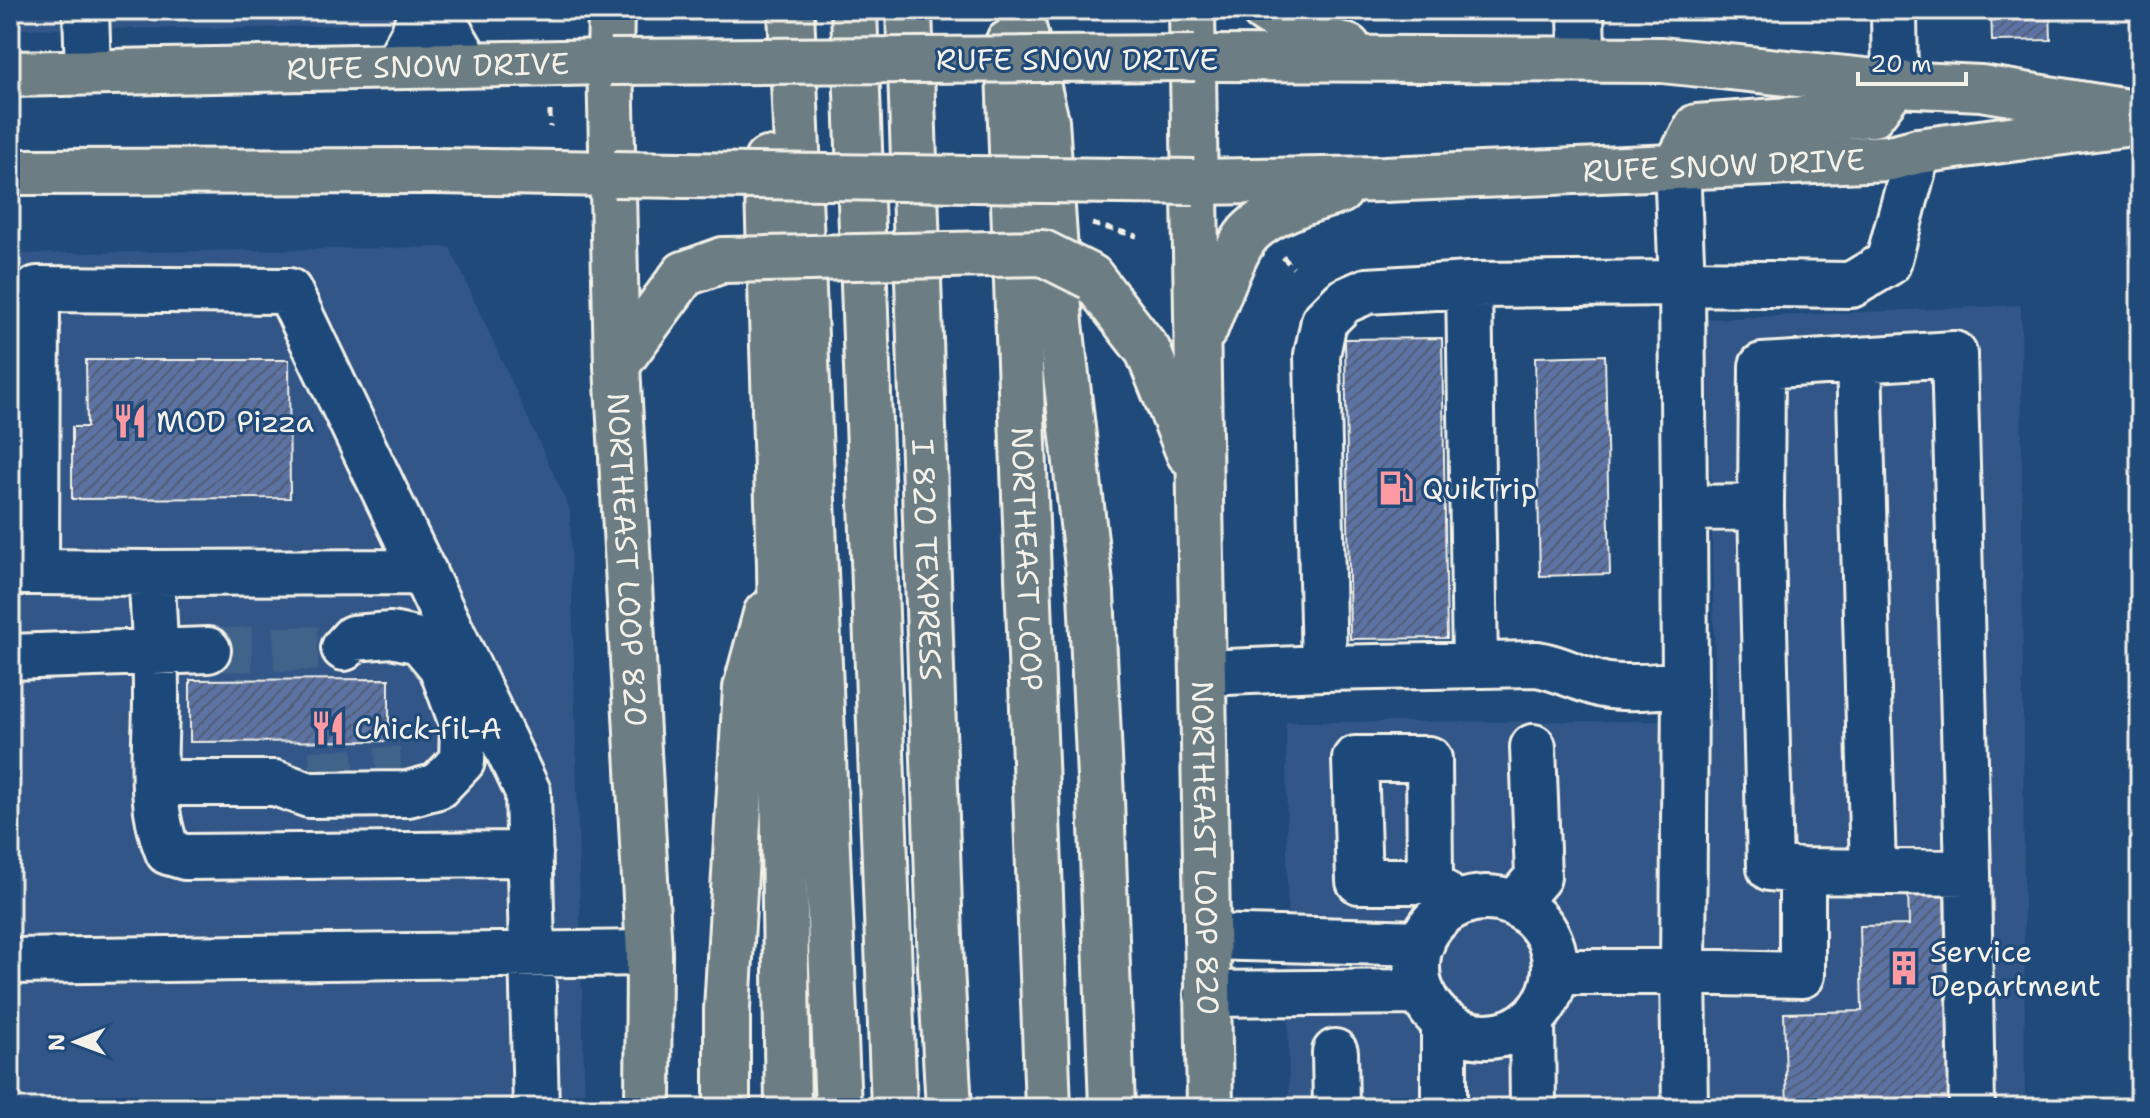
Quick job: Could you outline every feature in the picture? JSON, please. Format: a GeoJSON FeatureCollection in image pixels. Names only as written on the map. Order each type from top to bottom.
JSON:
{"type":"FeatureCollection","features":[{"type":"Feature","properties":{"kind":"main road","name":"NORTHEAST LOOP 820"},"geometry":{"type":"LineString","coordinates":[[611,10],[617,365],[649,953],[648,1108]]}},
{"type":"Feature","properties":{"kind":"main road"},"geometry":{"type":"LineString","coordinates":[[763,10],[780,565],[788,1108]]}},
{"type":"Feature","properties":{"kind":"main road"},"geometry":{"type":"LineString","coordinates":[[791,10],[838,1108]]}},
{"type":"Feature","properties":{"kind":"main road","name":"I 820 TEXPRESS"},"geometry":{"type":"LineString","coordinates":[[854,10],[894,1108]]}},
{"type":"Feature","properties":{"kind":"main road","name":"I 820 TEXPRESS"},"geometry":{"type":"LineString","coordinates":[[909,10],[941,968],[949,1108]]}},
{"type":"Feature","properties":{"kind":"main road","name":"NORTHEAST LOOP"},"geometry":{"type":"LineString","coordinates":[[1006,10],[1048,1108]]}},
{"type":"Feature","properties":{"kind":"main road"},"geometry":{"type":"LineString","coordinates":[[1019,10],[1046,121],[1060,323],[1091,593],[1112,1108]]}},
{"type":"Feature","properties":{"kind":"main road","name":"NORTHEAST LOOP 820"},"geometry":{"type":"LineString","coordinates":[[1192,10],[1210,1108]]}},
{"type":"Feature","properties":{"kind":"main road"},"geometry":{"type":"LineString","coordinates":[[1264,10],[1292,28],[1381,58]]}},
{"type":"Feature","properties":{"kind":"main road","name":"RUFE SNOW DRIVE"},"geometry":{"type":"LineString","coordinates":[[10,74],[610,62],[1195,58],[1662,60],[1895,84],[1981,88],[2140,114]]}},
{"type":"Feature","properties":{"kind":"main road"},"geometry":{"type":"LineString","coordinates":[[1677,165],[1697,127],[1872,114],[1895,84]]}},
{"type":"Feature","properties":{"kind":"main road","name":"RUFE SNOW DRIVE"},"geometry":{"type":"LineString","coordinates":[[10,172],[434,171],[1194,182],[1384,179],[1890,158],[1918,151],[2140,122]]}},
{"type":"Feature","properties":{"kind":"main road"},"geometry":{"type":"LineString","coordinates":[[1197,349],[1226,276],[1248,233],[1295,204],[1384,179]]}},
{"type":"Feature","properties":{"kind":"main road"},"geometry":{"type":"LineString","coordinates":[[617,365],[684,274],[723,260],[1043,253],[1091,277],[1148,351],[1199,477]]}},
{"type":"Feature","properties":{"kind":"main road"},"geometry":{"type":"LineString","coordinates":[[727,1108],[727,1009],[746,688],[780,565]]}},
{"type":"Feature","properties":{"kind":"street"},"geometry":{"type":"LineString","coordinates":[[86,10],[88,72]]}},
{"type":"Feature","properties":{"kind":"street"},"geometry":{"type":"LineString","coordinates":[[396,66],[414,33],[421,10]]}},
{"type":"Feature","properties":{"kind":"street"},"geometry":{"type":"LineString","coordinates":[[440,10],[469,64]]}},
{"type":"Feature","properties":{"kind":"street"},"geometry":{"type":"LineString","coordinates":[[1581,10],[1582,59]]}},
{"type":"Feature","properties":{"kind":"street"},"geometry":{"type":"LineString","coordinates":[[1894,10],[1895,84]]}},
{"type":"Feature","properties":{"kind":"street"},"geometry":{"type":"LineString","coordinates":[[1324,668],[1317,355],[1324,321],[1344,301],[1367,291],[1469,285],[1851,285],[1888,263],[1918,151]]}},
{"type":"Feature","properties":{"kind":"street"},"geometry":{"type":"LineString","coordinates":[[1677,165],[1682,283],[1684,508],[1685,1108]]}},
{"type":"Feature","properties":{"kind":"street"},"geometry":{"type":"LineString","coordinates":[[1469,285],[1475,665]]}},
{"type":"Feature","properties":{"kind":"street"},"geometry":{"type":"LineString","coordinates":[[424,572],[23,572],[37,289],[289,291],[424,572],[528,792],[536,1108]]}},
{"type":"Feature","properties":{"kind":"street"},"geometry":{"type":"LineString","coordinates":[[1968,873],[1770,868],[1761,507],[1762,366],[1954,354],[1968,873],[1972,1108]]}},
{"type":"Feature","properties":{"kind":"street"},"geometry":{"type":"LineString","coordinates":[[1859,360],[1873,871]]}},
{"type":"Feature","properties":{"kind":"street"},"geometry":{"type":"LineString","coordinates":[[1684,508],[1761,507]]}},
{"type":"Feature","properties":{"kind":"street"},"geometry":{"type":"LineString","coordinates":[[151,573],[156,651],[156,783],[159,831],[168,852],[185,857],[530,854]]}},
{"type":"Feature","properties":{"kind":"street"},"geometry":{"type":"LineString","coordinates":[[156,783],[292,778],[309,795],[408,794],[438,786],[462,761],[463,726],[441,666],[420,641],[391,635],[353,638],[339,648],[355,658],[382,657],[406,662],[432,711],[436,740],[431,755],[420,764],[401,769]]}},
{"type":"Feature","properties":{"kind":"street"},"geometry":{"type":"LineString","coordinates":[[10,657],[208,650]]}},
{"type":"Feature","properties":{"kind":"street"},"geometry":{"type":"LineString","coordinates":[[1203,673],[1537,664],[1560,668],[1586,681],[1606,686],[1685,685]]}},
{"type":"Feature","properties":{"kind":"street"},"geometry":{"type":"LineString","coordinates":[[1515,904],[1538,877],[1533,747]]}},
{"type":"Feature","properties":{"kind":"street"},"geometry":{"type":"LineString","coordinates":[[1555,972],[1802,975],[1802,871]]}},
{"type":"Feature","properties":{"kind":"street"},"geometry":{"type":"LineString","coordinates":[[1207,994],[1433,1007],[1465,1033],[1488,1036],[1512,1032],[1532,1019],[1551,990],[1555,972],[1553,951],[1546,931],[1532,915],[1515,904],[1495,898],[1475,899],[1443,893],[1422,943],[1418,959],[1433,1007],[1444,1108]]}},
{"type":"Feature","properties":{"kind":"street"},"geometry":{"type":"LineString","coordinates":[[1207,937],[1422,943]]}},
{"type":"Feature","properties":{"kind":"street"},"geometry":{"type":"LineString","coordinates":[[10,961],[649,953]]}},
{"type":"Feature","properties":{"kind":"street"},"geometry":{"type":"LineString","coordinates":[[1532,1019],[1533,1108]]}},
{"type":"Feature","properties":{"kind":"street"},"geometry":{"type":"LineString","coordinates":[[1335,1052],[1336,1108]]}},
{"type":"Feature","properties":{"kind":"path"},"geometry":{"type":"LineString","coordinates":[[682,10],[720,23]]}},
{"type":"Feature","properties":{"kind":"path"},"geometry":{"type":"LineString","coordinates":[[1081,18],[1111,10]]}},
{"type":"Feature","properties":{"kind":"path"},"geometry":{"type":"LineString","coordinates":[[550,111],[550,127]]}},
{"type":"Feature","properties":{"kind":"path"},"geometry":{"type":"LineString","coordinates":[[1089,223],[1137,236]]}},
{"type":"Feature","properties":{"kind":"shaded area"},"geometry":{"type":"Polygon","coordinates":[[[10,10],[515,10],[504,17],[268,28],[10,29],[10,10]]]}},
{"type":"Feature","properties":{"kind":"shaded area"},"geometry":{"type":"Polygon","coordinates":[[[450,247],[570,510],[585,1108],[10,1108],[10,254],[450,247]]]}},
{"type":"Feature","properties":{"kind":"shaded area"},"geometry":{"type":"Polygon","coordinates":[[[2021,305],[2025,1108],[1289,1108],[1286,722],[1716,721],[1707,319],[2021,305]]]}},
{"type":"Feature","properties":{"kind":"building"},"geometry":{"type":"Polygon","coordinates":[[[1991,10],[2050,10],[2051,40],[1992,41],[1991,10]]]}},
{"type":"Feature","properties":{"kind":"building","name":"QuikTrip"},"geometry":{"type":"Polygon","coordinates":[[[1442,338],[1447,638],[1350,639],[1345,339],[1442,338]]]}},
{"type":"Feature","properties":{"kind":"building"},"geometry":{"type":"Polygon","coordinates":[[[1605,355],[1610,574],[1540,576],[1535,357],[1605,355]]]}},
{"type":"Feature","properties":{"kind":"building"},"geometry":{"type":"Polygon","coordinates":[[[86,360],[289,360],[290,498],[72,499],[72,427],[87,427],[86,360]]]}},
{"type":"Feature","properties":{"kind":"building"},"geometry":{"type":"Polygon","coordinates":[[[389,679],[389,741],[190,742],[190,680],[389,679]]]}},
{"type":"Feature","properties":{"kind":"building","name":"Service Department"},"geometry":{"type":"Polygon","coordinates":[[[1944,887],[1949,1108],[1787,1108],[1784,1013],[1862,1011],[1860,926],[1909,925],[1908,888],[1944,887]]]}},
{"type":"Feature","properties":{"kind":"tunnel"},"geometry":{"type":"LineString","coordinates":[[208,650],[333,648]]}},
{"type":"Feature","properties":{"kind":"tunnel"},"geometry":{"type":"LineString","coordinates":[[310,773],[401,769]]}},
{"type":"Feature","properties":{"kind":"place","name":"MOD Pizza"},"geometry":{"type":"Point","coordinates":[130,421]}},
{"type":"Feature","properties":{"kind":"place","name":"QuikTrip"},"geometry":{"type":"Point","coordinates":[1396,488]}},
{"type":"Feature","properties":{"kind":"place","name":"Chick-fil-A"},"geometry":{"type":"Point","coordinates":[328,728]}},
{"type":"Feature","properties":{"kind":"place","name":"Service Department"},"geometry":{"type":"Point","coordinates":[1904,968]}}]}
